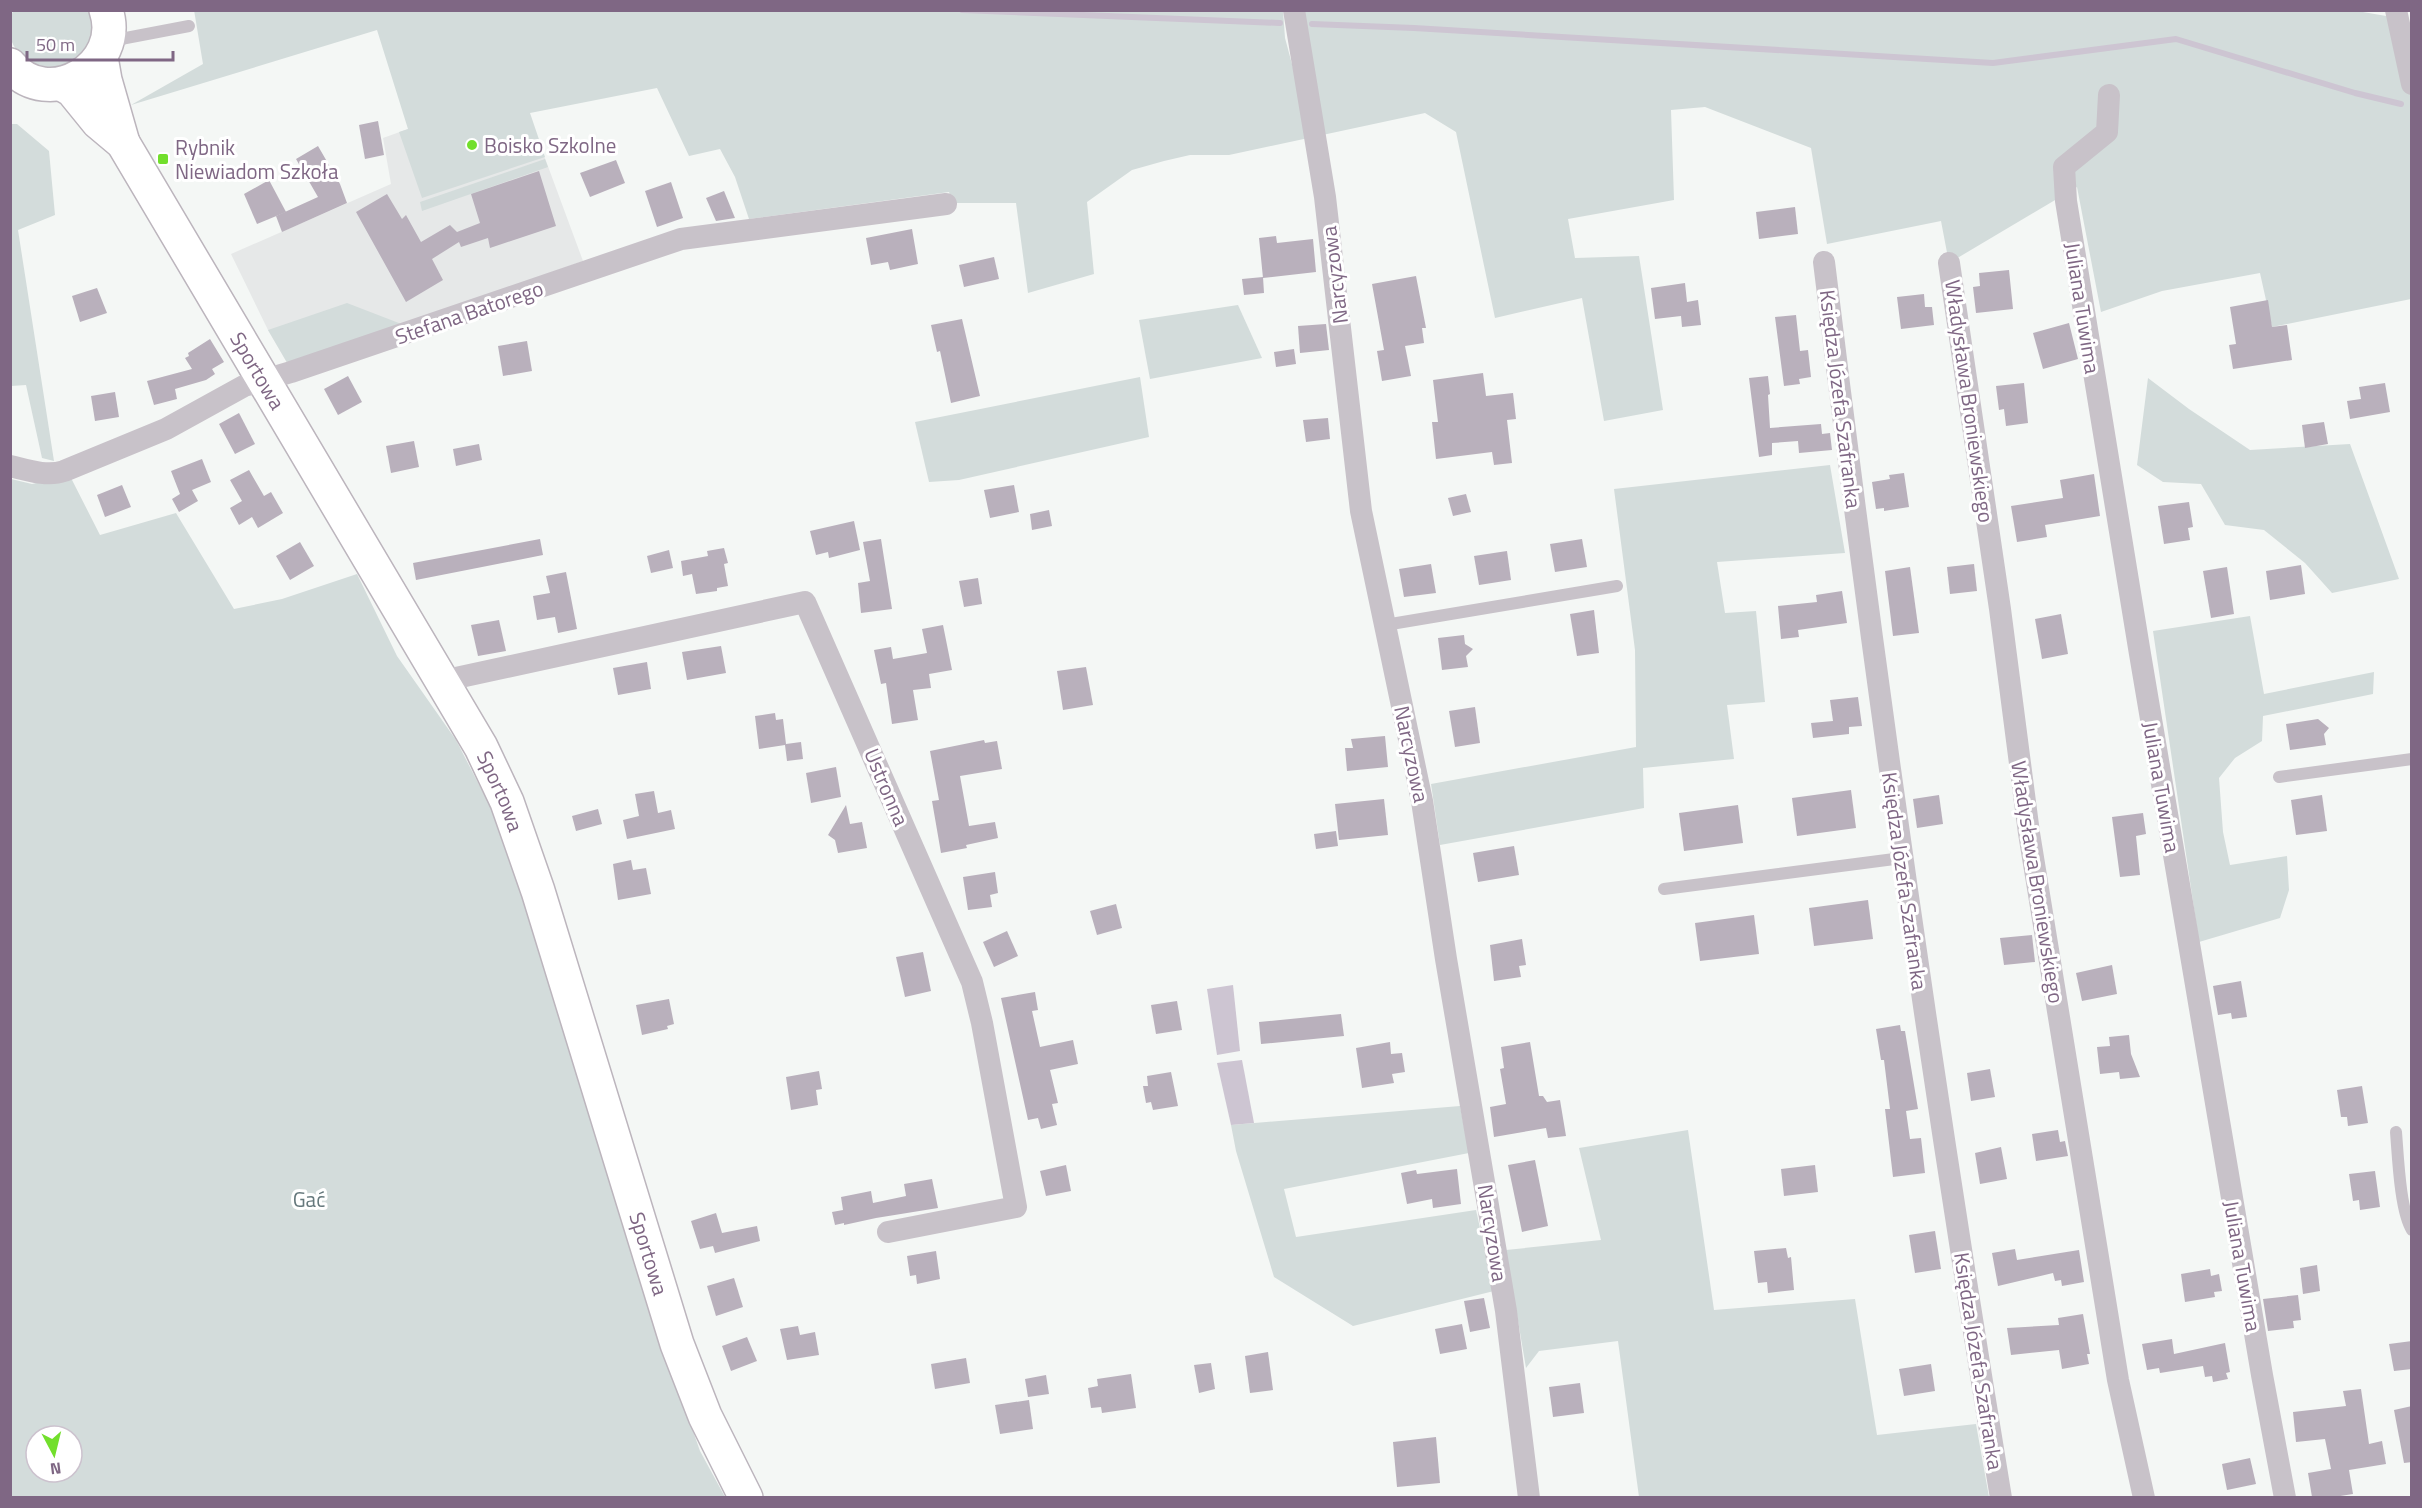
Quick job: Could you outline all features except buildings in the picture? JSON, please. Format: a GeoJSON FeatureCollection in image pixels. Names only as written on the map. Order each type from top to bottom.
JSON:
{"type":"FeatureCollection","features":[{"type":"Feature","properties":{"kind":"main road","name":"Sportowa"},"geometry":{"type":"LineString","coordinates":[[106,10],[109,30],[104,51],[105,80],[123,143],[481,747],[515,820],[682,1359],[705,1416],[746,1497]]}},
{"type":"Feature","properties":{"kind":"main road"},"geometry":{"type":"LineString","coordinates":[[12,67],[24,77],[36,82],[62,84],[78,79],[91,70],[104,51]]}},
{"type":"Feature","properties":{"kind":"main road","name":"Sportowa"},"geometry":{"type":"LineString","coordinates":[[62,84],[72,90],[98,122],[123,143]]}},
{"type":"Feature","properties":{"kind":"street","name":"Narcyzowa"},"geometry":{"type":"LineString","coordinates":[[1294,10],[1325,197],[1361,511],[1422,801],[1446,959],[1506,1311],[1529,1497]]}},
{"type":"Feature","properties":{"kind":"street"},"geometry":{"type":"LineString","coordinates":[[2397,10],[2412,84]]}},
{"type":"Feature","properties":{"kind":"street","name":"Juliana Tuwima"},"geometry":{"type":"LineString","coordinates":[[2109,95],[2107,132],[2064,166],[2066,201],[2139,654],[2260,1364],[2285,1497]]}},
{"type":"Feature","properties":{"kind":"street","name":"Stefana Batorego"},"geometry":{"type":"LineString","coordinates":[[10,466],[38,472],[64,471],[166,429],[244,386],[681,239],[946,204]]}},
{"type":"Feature","properties":{"kind":"street","name":"Księdza Józefa Szafranka"},"geometry":{"type":"LineString","coordinates":[[1824,262],[1850,474],[1931,1065],[2001,1497]]}},
{"type":"Feature","properties":{"kind":"street","name":"Władysława Broniewskiego"},"geometry":{"type":"LineString","coordinates":[[1949,263],[2000,609],[2029,833],[2118,1380],[2144,1497]]}},
{"type":"Feature","properties":{"kind":"street","name":"Ustronna"},"geometry":{"type":"LineString","coordinates":[[442,681],[805,602],[972,982],[982,1023],[1016,1207],[888,1232]]}},
{"type":"Feature","properties":{"kind":"lane"},"geometry":{"type":"LineString","coordinates":[[104,51],[126,38],[189,26]]}},
{"type":"Feature","properties":{"kind":"lane"},"geometry":{"type":"LineString","coordinates":[[1385,625],[1617,586]]}},
{"type":"Feature","properties":{"kind":"lane"},"geometry":{"type":"LineString","coordinates":[[2279,777],[2412,759]]}},
{"type":"Feature","properties":{"kind":"lane"},"geometry":{"type":"LineString","coordinates":[[1664,889],[1902,858]]}},
{"type":"Feature","properties":{"kind":"lane"},"geometry":{"type":"LineString","coordinates":[[2396,1132],[2402,1190],[2408,1224],[2412,1230]]}},
{"type":"Feature","properties":{"kind":"shaded area"},"geometry":{"type":"Polygon","coordinates":[[[408,129],[539,142],[583,261],[289,366],[268,330],[231,254],[391,184],[383,138],[408,129]]]}},
{"type":"Feature","properties":{"kind":"shaded area"},"geometry":{"type":"Polygon","coordinates":[[[1233,985],[1240,1051],[1217,1055],[1207,989],[1233,985]]]}},
{"type":"Feature","properties":{"kind":"shaded area"},"geometry":{"type":"Polygon","coordinates":[[[1242,1060],[1254,1123],[1231,1125],[1217,1063],[1242,1060]]]}},
{"type":"Feature","properties":{"kind":"green space"},"geometry":{"type":"Polygon","coordinates":[[[194,10],[1283,11],[1285,38],[1304,109],[1296,11],[2357,11],[2398,18],[2411,60],[2411,299],[2272,327],[2260,273],[2162,291],[2101,312],[2077,187],[1949,263],[1941,221],[1827,244],[1811,148],[1705,107],[1671,110],[1674,200],[1568,219],[1575,258],[1639,256],[1663,410],[1604,421],[1582,298],[1495,318],[1456,132],[1425,113],[1229,155],[1190,155],[1132,170],[1087,202],[1094,274],[1028,293],[1016,203],[953,203],[949,192],[749,219],[735,177],[720,149],[689,156],[657,88],[530,113],[545,157],[422,198],[399,132],[408,129],[377,30],[131,105],[203,64],[194,10]]]}},
{"type":"Feature","properties":{"kind":"green space"},"geometry":{"type":"Polygon","coordinates":[[[13,11],[95,11],[99,29],[80,65],[39,70],[18,52],[10,38],[10,21],[13,11]]]}},
{"type":"Feature","properties":{"kind":"green space"},"geometry":{"type":"Polygon","coordinates":[[[11,124],[17,124],[49,151],[55,215],[18,230],[54,461],[42,458],[26,385],[11,386],[11,124]]]}},
{"type":"Feature","properties":{"kind":"green space"},"geometry":{"type":"Polygon","coordinates":[[[545,159],[548,167],[422,211],[420,202],[545,159]]]}},
{"type":"Feature","properties":{"kind":"green space"},"geometry":{"type":"Polygon","coordinates":[[[347,303],[404,325],[289,366],[268,330],[347,303]]]}},
{"type":"Feature","properties":{"kind":"green space"},"geometry":{"type":"Polygon","coordinates":[[[1238,305],[1262,358],[1150,379],[1139,320],[1238,305]]]}},
{"type":"Feature","properties":{"kind":"green space"},"geometry":{"type":"Polygon","coordinates":[[[1140,377],[1149,437],[959,480],[929,482],[915,422],[1140,377]]]}},
{"type":"Feature","properties":{"kind":"green space"},"geometry":{"type":"Polygon","coordinates":[[[2148,378],[2250,450],[2350,444],[2399,579],[2332,593],[2305,563],[2264,530],[2225,525],[2201,484],[2163,482],[2137,465],[2148,378]]]}},
{"type":"Feature","properties":{"kind":"green space"},"geometry":{"type":"Polygon","coordinates":[[[1830,465],[1845,553],[1717,562],[1725,613],[1756,611],[1765,702],[1727,705],[1734,759],[1643,768],[1644,808],[1440,845],[1431,784],[1636,747],[1635,650],[1614,489],[1830,465]]]}},
{"type":"Feature","properties":{"kind":"green space","name":"Gać"},"geometry":{"type":"Polygon","coordinates":[[[70,476],[100,535],[176,513],[234,609],[282,599],[357,574],[397,656],[456,740],[508,841],[656,1325],[700,1451],[725,1497],[11,1498],[11,479],[32,484],[70,476]]]}},
{"type":"Feature","properties":{"kind":"green space"},"geometry":{"type":"Polygon","coordinates":[[[2250,616],[2264,694],[2374,672],[2373,694],[2263,716],[2262,741],[2235,758],[2219,778],[2223,832],[2230,865],[2287,856],[2289,890],[2280,918],[2199,942],[2153,631],[2250,616]]]}},
{"type":"Feature","properties":{"kind":"green space"},"geometry":{"type":"Polygon","coordinates":[[[1460,1106],[1469,1153],[1284,1189],[1296,1237],[1476,1210],[1494,1291],[1353,1326],[1274,1277],[1236,1151],[1231,1125],[1460,1106]]]}},
{"type":"Feature","properties":{"kind":"green space"},"geometry":{"type":"Polygon","coordinates":[[[1688,1130],[1714,1310],[1855,1299],[1877,1435],[1976,1424],[1989,1497],[1639,1497],[1618,1341],[1539,1351],[1526,1368],[1506,1250],[1601,1240],[1579,1148],[1688,1130]]]}},
{"type":"Feature","properties":{"kind":"waterway"},"geometry":{"type":"LineString","coordinates":[[962,10],[1280,23]]}},
{"type":"Feature","properties":{"kind":"waterway"},"geometry":{"type":"LineString","coordinates":[[1312,24],[1414,28],[1993,63],[2176,39],[2355,93],[2401,104]]}},
{"type":"Feature","properties":{"kind":"place","name":"Boisko Szkolne"},"geometry":{"type":"Point","coordinates":[472,145]}},
{"type":"Feature","properties":{"kind":"place","name":"Rybnik Niewiadom Szkoła"},"geometry":{"type":"Point","coordinates":[163,159]}}]}
